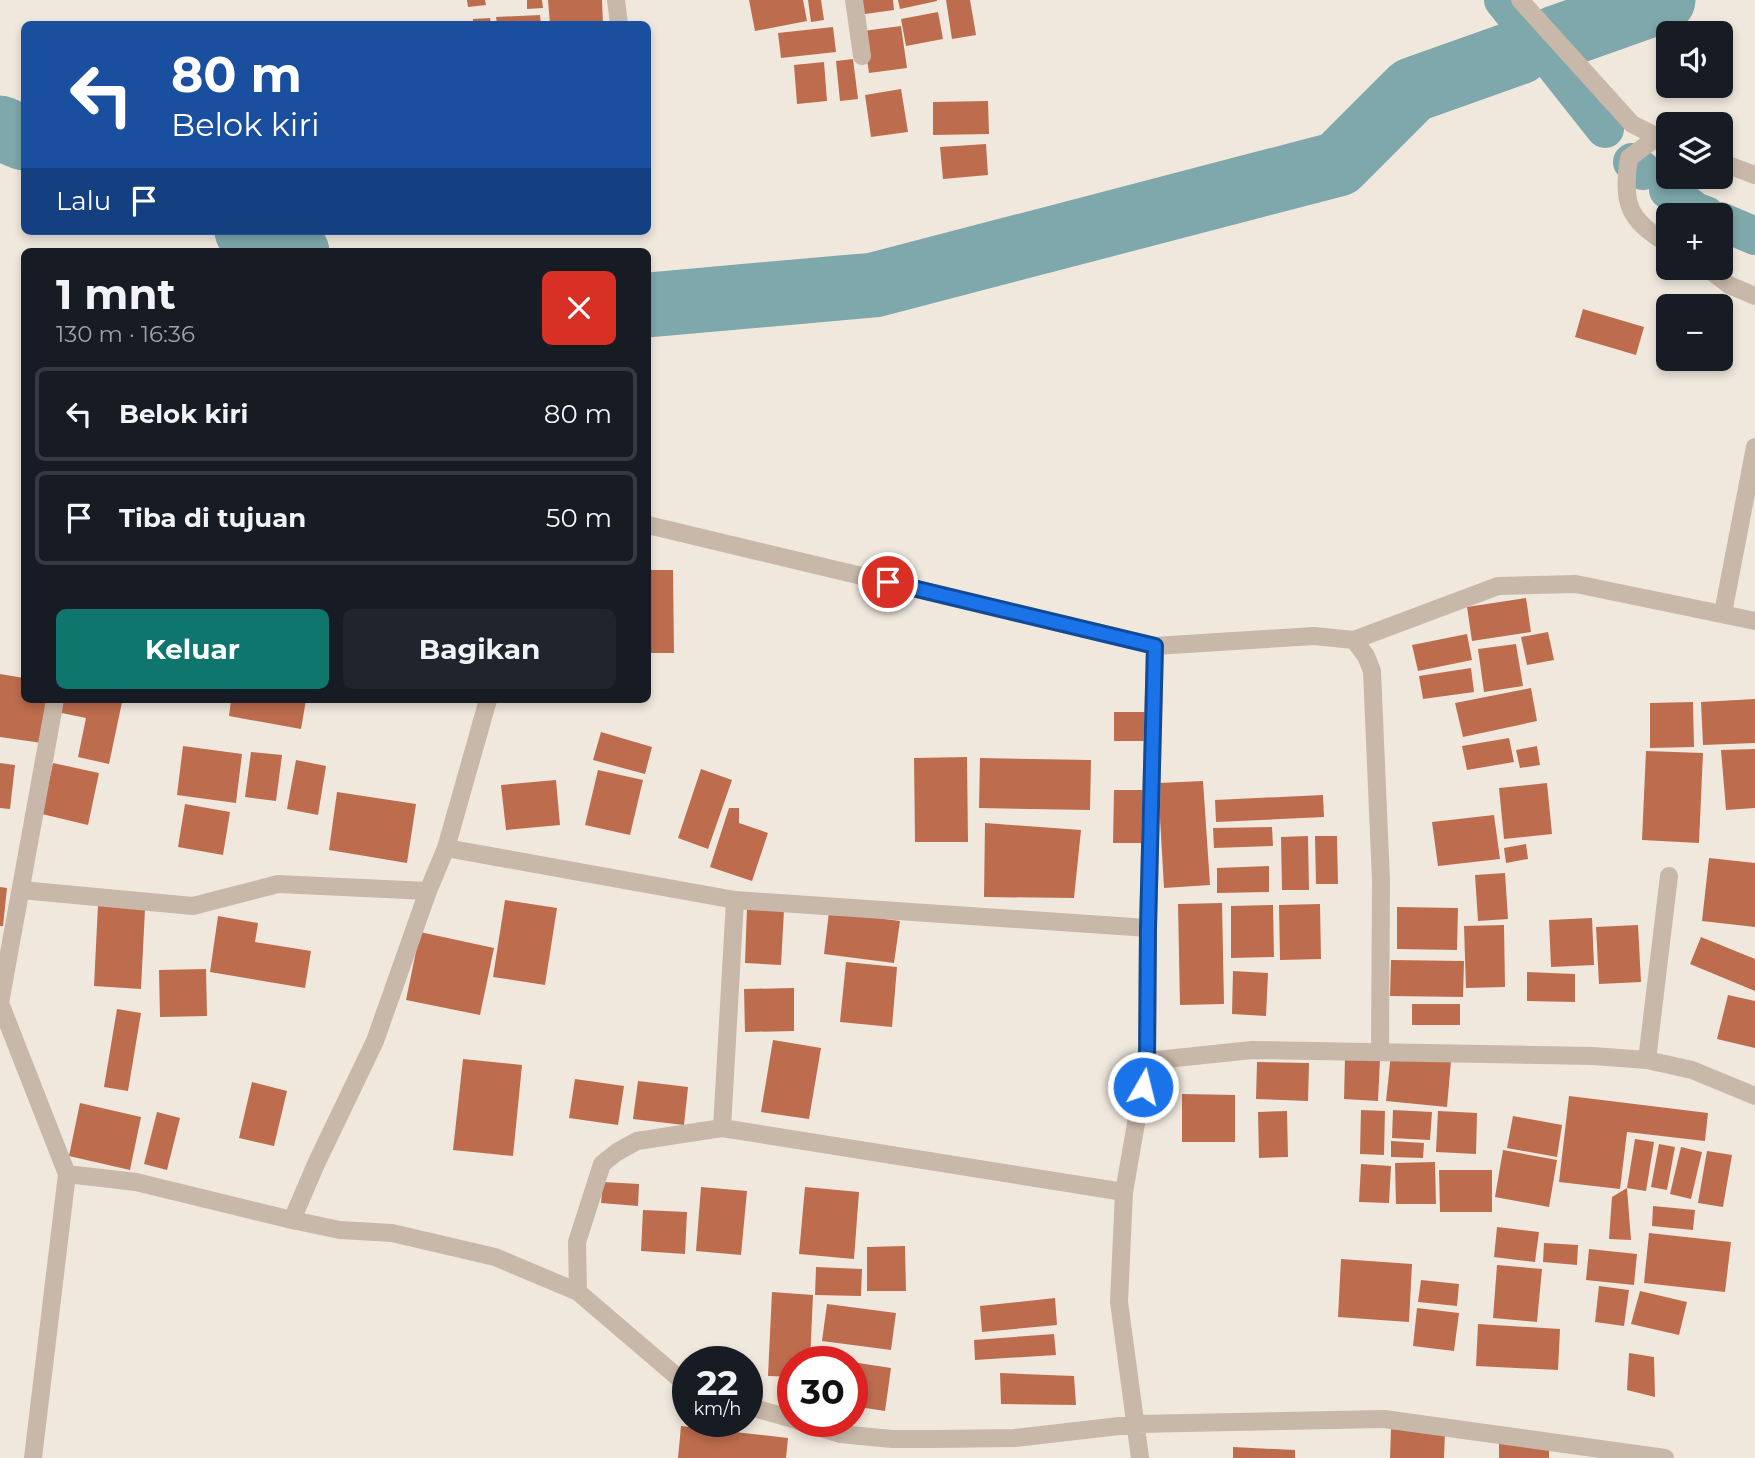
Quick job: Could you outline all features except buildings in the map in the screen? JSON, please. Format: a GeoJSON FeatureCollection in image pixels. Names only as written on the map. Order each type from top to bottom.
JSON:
{"type":"FeatureCollection","features":[{"type":"Feature","properties":{"kind":"street"},"geometry":{"type":"LineString","coordinates":[[616,0],[619,21]]}},
{"type":"Feature","properties":{"kind":"street"},"geometry":{"type":"LineString","coordinates":[[854,0],[862,57]]}},
{"type":"Feature","properties":{"kind":"street"},"geometry":{"type":"LineString","coordinates":[[1520,0],[1632,124],[1656,136]]}},
{"type":"Feature","properties":{"kind":"street"},"geometry":{"type":"LineString","coordinates":[[1656,142],[1629,158],[1625,185],[1630,210],[1647,231],[1656,237]]}},
{"type":"Feature","properties":{"kind":"street"},"geometry":{"type":"LineString","coordinates":[[1733,167],[1755,175]]}},
{"type":"Feature","properties":{"kind":"street"},"geometry":{"type":"LineString","coordinates":[[1723,280],[1755,296]]}},
{"type":"Feature","properties":{"kind":"street"},"geometry":{"type":"LineString","coordinates":[[1723,613],[1755,447]]}},
{"type":"Feature","properties":{"kind":"street"},"geometry":{"type":"LineString","coordinates":[[651,526],[1155,646],[1314,636],[1354,640],[1498,586],[1576,584],[1755,621]]}},
{"type":"Feature","properties":{"kind":"street"},"geometry":{"type":"LineString","coordinates":[[1354,640],[1366,656],[1372,671],[1381,881],[1380,1052]]}},
{"type":"Feature","properties":{"kind":"street"},"geometry":{"type":"LineString","coordinates":[[1140,1458],[1119,1302],[1124,1192],[1147,1061],[1155,646]]}},
{"type":"Feature","properties":{"kind":"street"},"geometry":{"type":"LineString","coordinates":[[33,1458],[67,1174],[0,1003],[54,703]]}},
{"type":"Feature","properties":{"kind":"street"},"geometry":{"type":"LineString","coordinates":[[292,1220],[375,1041],[446,848],[487,703]]}},
{"type":"Feature","properties":{"kind":"street"},"geometry":{"type":"LineString","coordinates":[[446,848],[735,900],[1148,928]]}},
{"type":"Feature","properties":{"kind":"street"},"geometry":{"type":"LineString","coordinates":[[1647,1060],[1669,876]]}},
{"type":"Feature","properties":{"kind":"street"},"geometry":{"type":"LineString","coordinates":[[21,890],[192,906],[278,884],[428,891]]}},
{"type":"Feature","properties":{"kind":"street"},"geometry":{"type":"LineString","coordinates":[[722,1128],[735,900]]}},
{"type":"Feature","properties":{"kind":"street"},"geometry":{"type":"LineString","coordinates":[[1147,1061],[1252,1050],[1488,1053],[1647,1060],[1692,1070],[1755,1096]]}},
{"type":"Feature","properties":{"kind":"street"},"geometry":{"type":"LineString","coordinates":[[578,1292],[577,1242],[602,1164],[636,1141],[722,1128],[1124,1192]]}},
{"type":"Feature","properties":{"kind":"street"},"geometry":{"type":"LineString","coordinates":[[67,1174],[136,1182],[340,1230],[392,1233],[495,1256],[578,1292],[672,1372]]}},
{"type":"Feature","properties":{"kind":"street"},"geometry":{"type":"LineString","coordinates":[[868,1436],[914,1439],[1015,1438],[1137,1424],[1384,1419],[1620,1454],[1665,1458]]}},
{"type":"Feature","properties":{"kind":"waterway"},"geometry":{"type":"LineString","coordinates":[[1503,0],[1605,129]]}},
{"type":"Feature","properties":{"kind":"waterway"},"geometry":{"type":"LineString","coordinates":[[1556,38],[1663,0]]}},
{"type":"Feature","properties":{"kind":"waterway"},"geometry":{"type":"LineString","coordinates":[[651,305],[874,285],[1338,164],[1412,90],[1519,52]]}},
{"type":"Feature","properties":{"kind":"waterway"},"geometry":{"type":"LineString","coordinates":[[0,128],[21,137]]}},
{"type":"Feature","properties":{"kind":"waterway"},"geometry":{"type":"LineString","coordinates":[[1632,162],[1643,171]]}},
{"type":"Feature","properties":{"kind":"waterway"},"geometry":{"type":"LineString","coordinates":[[1668,190],[1685,203]]}},
{"type":"Feature","properties":{"kind":"waterway"},"geometry":{"type":"LineString","coordinates":[[1733,227],[1755,236]]}},
{"type":"Feature","properties":{"kind":"waterway"},"geometry":{"type":"LineString","coordinates":[[257,235],[287,248]]}},
{"type":"Feature","properties":{"kind":"route"},"geometry":{"type":"LineString","coordinates":[[888,582],[1155,646],[1147,1061],[1143,1087]]}}]}
